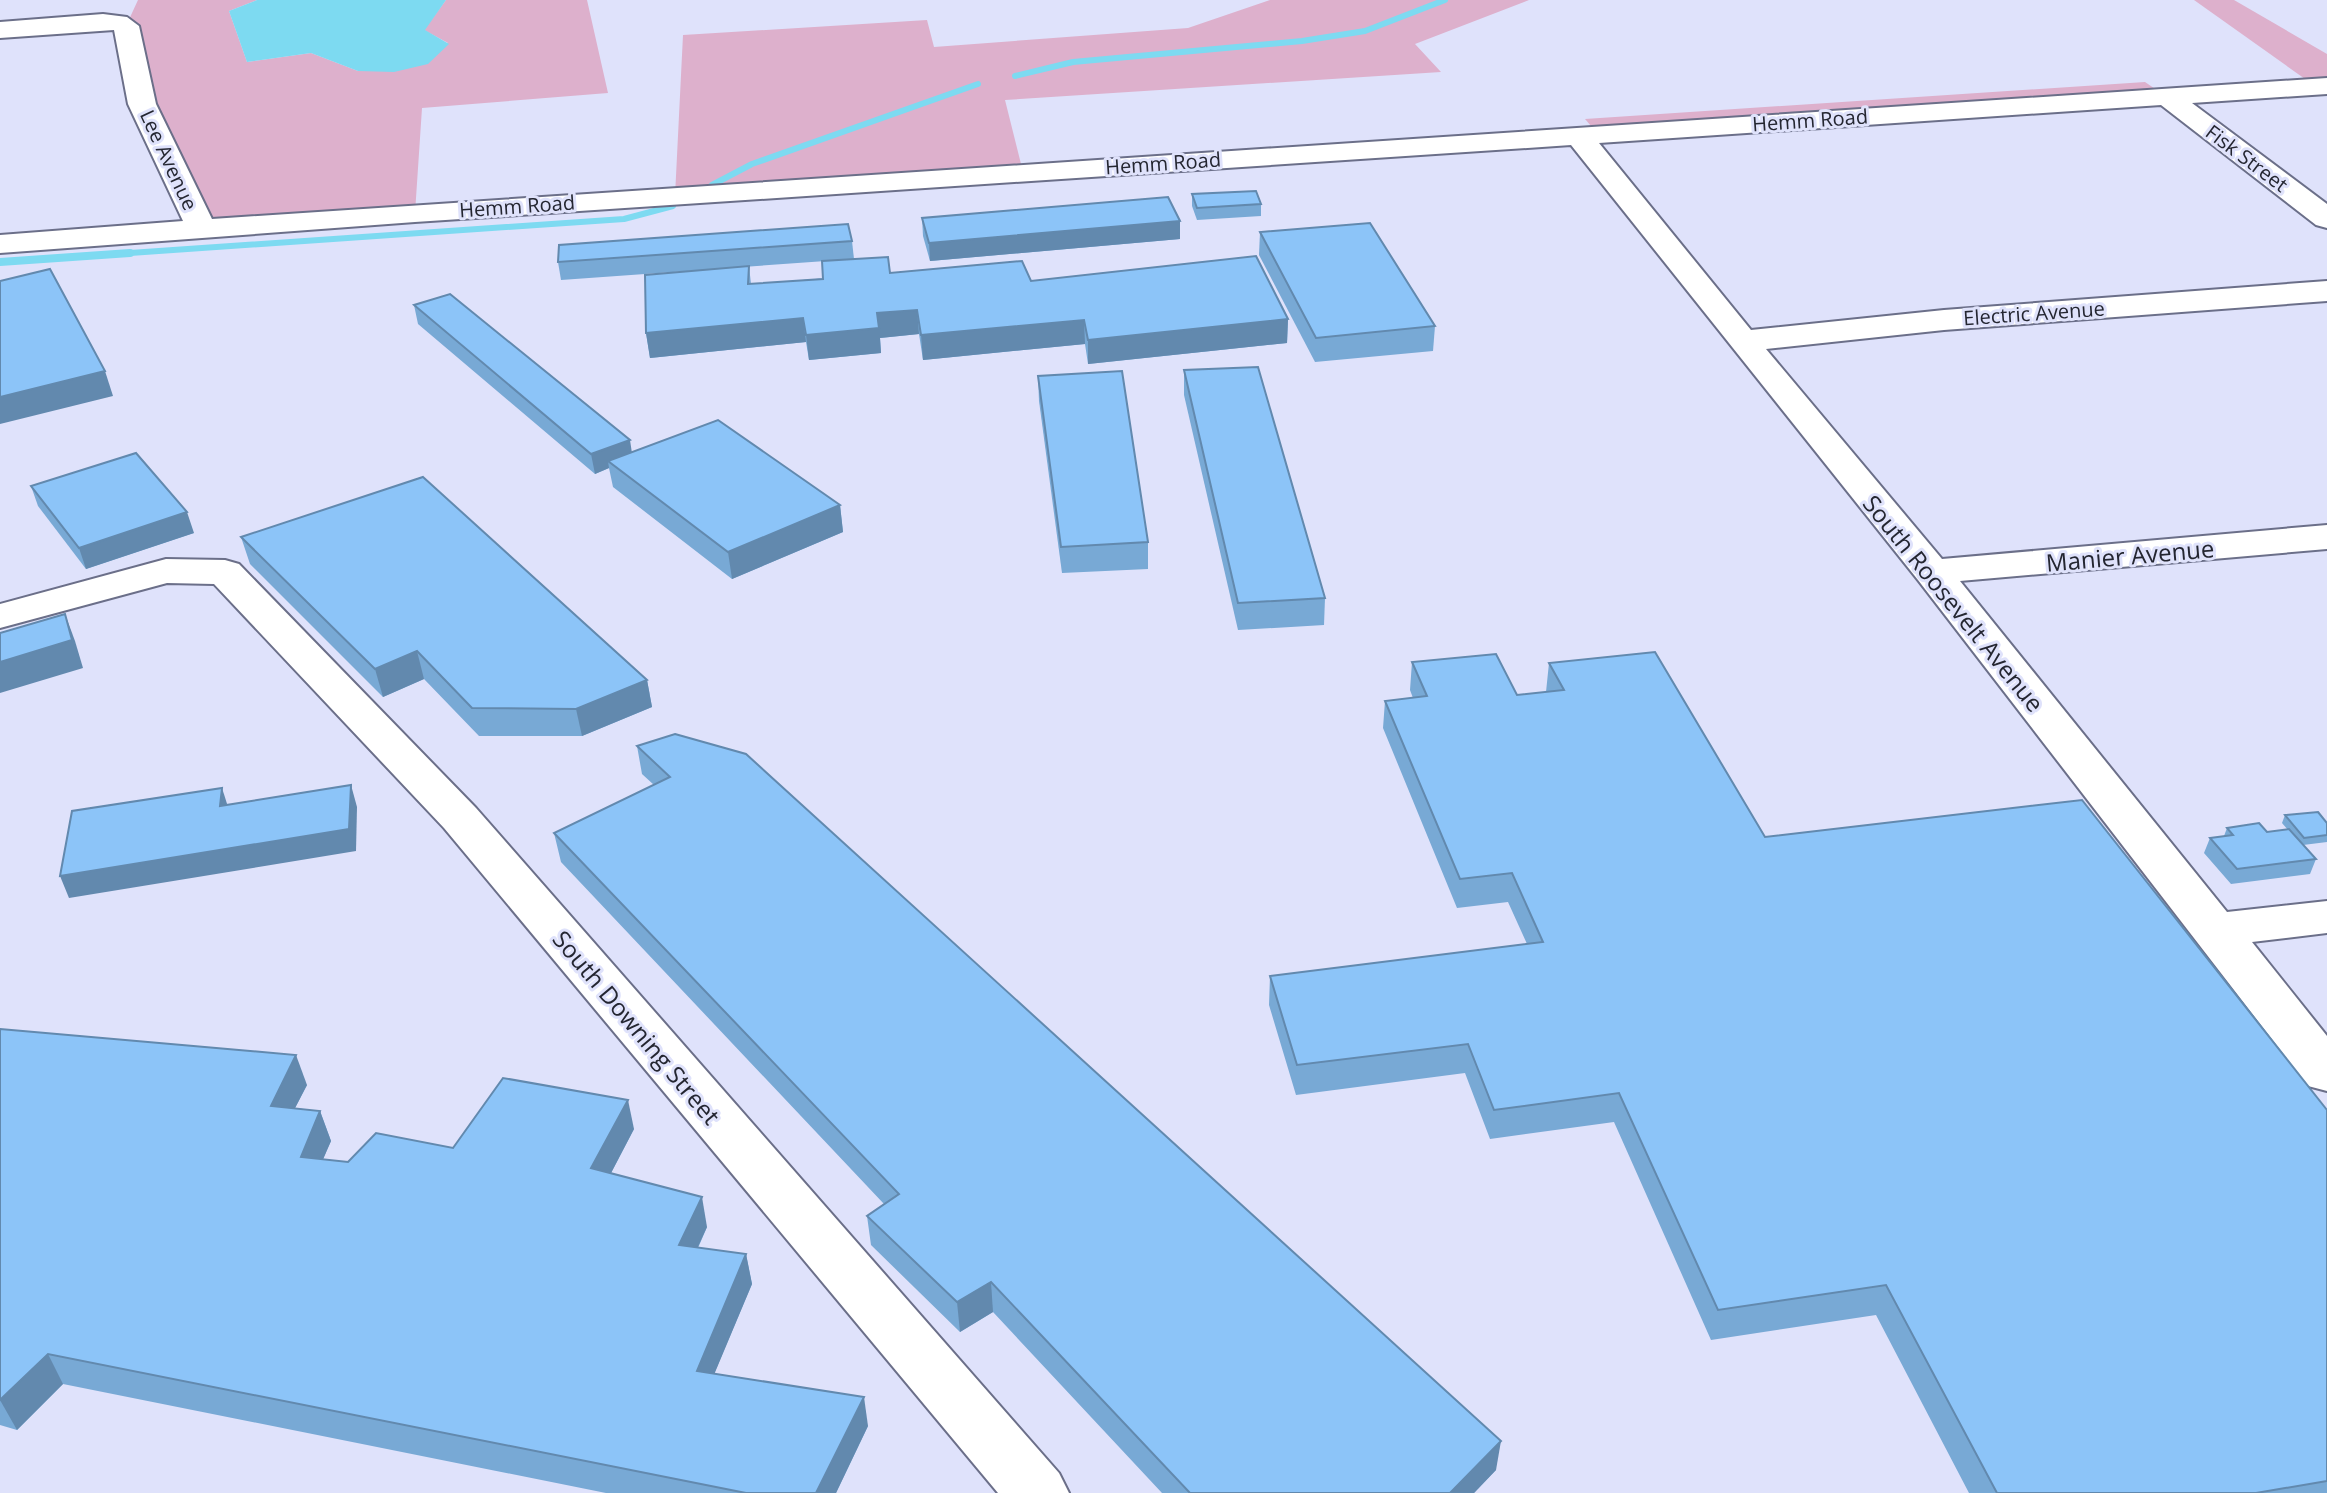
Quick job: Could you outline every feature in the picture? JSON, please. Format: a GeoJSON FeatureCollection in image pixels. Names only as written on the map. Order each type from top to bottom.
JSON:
{"type":"FeatureCollection","features":[{"type":"Feature","properties":{"kind":"street","name":"Lee Avenue"},"geometry":{"type":"LineString","coordinates":[[0,30],[103,22],[118,22],[126,26],[142,104],[202,229]]}},
{"type":"Feature","properties":{"kind":"street","name":"Hemm Road"},"geometry":{"type":"LineString","coordinates":[[0,244],[2327,86]]}},
{"type":"Feature","properties":{"kind":"street","name":"Fisk Street"},"geometry":{"type":"LineString","coordinates":[[2167,97],[2327,219]]}},
{"type":"Feature","properties":{"kind":"street","name":"South Roosevelt Avenue"},"geometry":{"type":"LineString","coordinates":[[1579,136],[1932,572],[2327,1072]]}},
{"type":"Feature","properties":{"kind":"street","name":"Electric Avenue"},"geometry":{"type":"LineString","coordinates":[[1742,341],[1944,320],[2327,291]]}},
{"type":"Feature","properties":{"kind":"street","name":"Manier Avenue"},"geometry":{"type":"LineString","coordinates":[[1932,572],[2327,537]]}},
{"type":"Feature","properties":{"kind":"street","name":"South Downing Street"},"geometry":{"type":"LineString","coordinates":[[0,616],[166,571],[225,572],[460,818],[1037,1493]]}},
{"type":"Feature","properties":{"kind":"street"},"geometry":{"type":"LineString","coordinates":[[2213,930],[2327,917]]}},
{"type":"Feature","properties":{"kind":"shaded area"},"geometry":{"type":"Polygon","coordinates":[[[138,0],[257,0],[229,11],[247,62],[311,53],[358,71],[448,43],[424,30],[446,0],[587,0],[608,93],[422,108],[415,213],[202,229],[126,26],[138,0]]]}},
{"type":"Feature","properties":{"kind":"shaded area"},"geometry":{"type":"Polygon","coordinates":[[[1270,0],[1529,0],[1415,44],[1441,72],[1005,100],[1023,172],[675,196],[683,35],[927,20],[934,47],[1188,28],[1270,0]]]}},
{"type":"Feature","properties":{"kind":"shaded area"},"geometry":{"type":"Polygon","coordinates":[[[2194,0],[2234,0],[2327,54],[2327,86],[2315,86],[2194,0]]]}},
{"type":"Feature","properties":{"kind":"shaded area"},"geometry":{"type":"Polygon","coordinates":[[[2145,82],[2167,97],[1598,134],[1585,119],[2145,82]]]}},
{"type":"Feature","properties":{"kind":"water"},"geometry":{"type":"Polygon","coordinates":[[[257,0],[446,0],[425,30],[449,44],[428,64],[394,72],[358,71],[311,53],[247,62],[229,11],[257,0]]]}},
{"type":"Feature","properties":{"kind":"building"},"geometry":{"type":"Polygon","coordinates":[[[1256,191],[1261,204],[1197,208],[1192,194],[1256,191]]]}},
{"type":"Feature","properties":{"kind":"building"},"geometry":{"type":"Polygon","coordinates":[[[1168,197],[1180,221],[929,243],[922,218],[1168,197]]]}},
{"type":"Feature","properties":{"kind":"building"},"geometry":{"type":"Polygon","coordinates":[[[1370,223],[1435,326],[1316,338],[1260,232],[1370,223]]]}},
{"type":"Feature","properties":{"kind":"building"},"geometry":{"type":"Polygon","coordinates":[[[848,224],[852,241],[558,262],[559,245],[848,224]]]}},
{"type":"Feature","properties":{"kind":"building"},"geometry":{"type":"Polygon","coordinates":[[[1256,256],[1288,319],[1088,340],[1084,320],[921,335],[917,310],[877,313],[879,328],[806,335],[803,318],[646,333],[645,275],[749,266],[748,284],[823,279],[822,261],[888,257],[890,273],[1022,261],[1031,281],[1256,256]]]}},
{"type":"Feature","properties":{"kind":"building"},"geometry":{"type":"Polygon","coordinates":[[[50,269],[105,371],[0,397],[0,281],[50,269]]]}},
{"type":"Feature","properties":{"kind":"building"},"geometry":{"type":"Polygon","coordinates":[[[450,294],[630,440],[591,454],[414,305],[450,294]]]}},
{"type":"Feature","properties":{"kind":"building"},"geometry":{"type":"Polygon","coordinates":[[[1258,367],[1325,598],[1238,603],[1184,370],[1258,367]]]}},
{"type":"Feature","properties":{"kind":"building"},"geometry":{"type":"Polygon","coordinates":[[[1122,371],[1148,542],[1061,547],[1038,376],[1122,371]]]}},
{"type":"Feature","properties":{"kind":"building"},"geometry":{"type":"Polygon","coordinates":[[[718,420],[840,505],[728,552],[608,461],[718,420]]]}},
{"type":"Feature","properties":{"kind":"building"},"geometry":{"type":"Polygon","coordinates":[[[136,453],[187,512],[79,548],[31,486],[136,453]]]}},
{"type":"Feature","properties":{"kind":"building"},"geometry":{"type":"Polygon","coordinates":[[[423,477],[647,680],[576,709],[472,708],[417,651],[375,669],[241,537],[423,477]]]}},
{"type":"Feature","properties":{"kind":"building"},"geometry":{"type":"Polygon","coordinates":[[[65,614],[72,640],[0,662],[0,633],[65,614]]]}},
{"type":"Feature","properties":{"kind":"building"},"geometry":{"type":"Polygon","coordinates":[[[1655,652],[1765,837],[2082,800],[2327,1110],[2327,1481],[2256,1493],[1997,1493],[1886,1285],[1718,1310],[1619,1093],[1494,1110],[1468,1044],[1297,1065],[1270,976],[1543,942],[1512,873],[1460,879],[1385,701],[1427,696],[1412,662],[1496,654],[1517,695],[1564,690],[1549,663],[1655,652]]]}},
{"type":"Feature","properties":{"kind":"building"},"geometry":{"type":"Polygon","coordinates":[[[675,734],[746,754],[1501,1441],[1450,1493],[1190,1493],[991,1282],[957,1302],[867,1216],[899,1194],[554,833],[670,777],[637,746],[675,734]]]}},
{"type":"Feature","properties":{"kind":"building"},"geometry":{"type":"Polygon","coordinates":[[[351,785],[349,829],[60,876],[72,811],[222,788],[220,806],[351,785]]]}},
{"type":"Feature","properties":{"kind":"building"},"geometry":{"type":"Polygon","coordinates":[[[2318,812],[2327,823],[2327,835],[2304,838],[2285,815],[2318,812]]]}},
{"type":"Feature","properties":{"kind":"building"},"geometry":{"type":"Polygon","coordinates":[[[2259,823],[2267,832],[2289,829],[2316,859],[2237,869],[2210,838],[2233,835],[2227,828],[2259,823]]]}},
{"type":"Feature","properties":{"kind":"building"},"geometry":{"type":"Polygon","coordinates":[[[0,1029],[296,1055],[271,1106],[320,1111],[301,1157],[348,1162],[376,1133],[453,1148],[503,1078],[628,1100],[591,1168],[702,1197],[679,1245],[746,1254],[697,1371],[864,1397],[816,1493],[746,1493],[48,1354],[0,1400],[0,1029]]]}},
{"type":"Feature","properties":{"kind":"waterway"},"geometry":{"type":"LineString","coordinates":[[1015,76],[1073,62],[1302,41],[1365,31],[1445,0]]}},
{"type":"Feature","properties":{"kind":"waterway"},"geometry":{"type":"LineString","coordinates":[[712,185],[752,164],[978,84]]}},
{"type":"Feature","properties":{"kind":"waterway"},"geometry":{"type":"LineString","coordinates":[[120,254],[624,219],[673,206]]}},
{"type":"Feature","properties":{"kind":"waterway"},"geometry":{"type":"LineString","coordinates":[[120,254],[130,253]]}},
{"type":"Feature","properties":{"kind":"waterway"},"geometry":{"type":"LineString","coordinates":[[0,262],[120,254]]}},
{"type":"Feature","properties":{"kind":"waterway"},"geometry":{"type":"LineString","coordinates":[[101,255],[120,254]]}}]}
